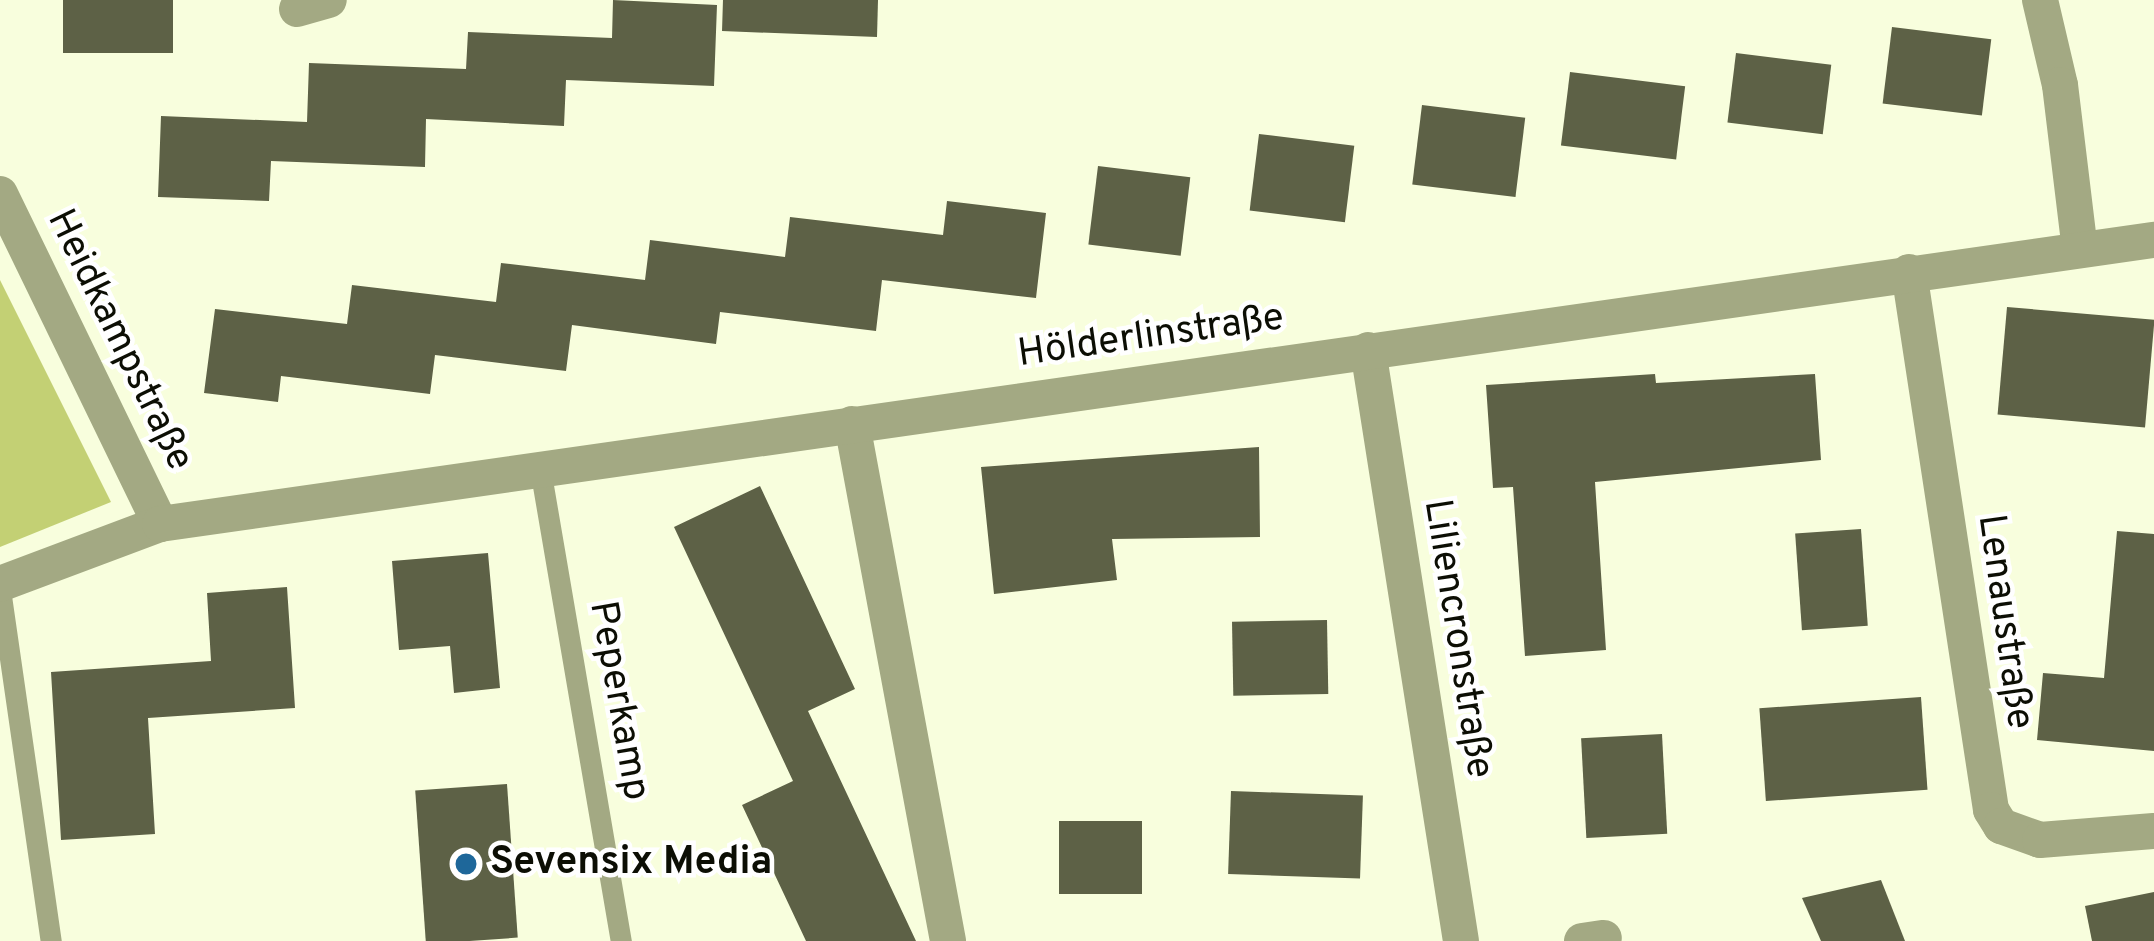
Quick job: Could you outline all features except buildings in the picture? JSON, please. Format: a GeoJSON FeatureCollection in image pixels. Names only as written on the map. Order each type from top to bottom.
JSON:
{"type":"FeatureCollection","features":[{"type":"Feature","properties":{"kind":"street"},"geometry":{"type":"LineString","coordinates":[[2040,0],[2060,85],[2080,250]]}},
{"type":"Feature","properties":{"kind":"street","name":"Heidkampstraße"},"geometry":{"type":"LineString","coordinates":[[0,194],[160,524]]}},
{"type":"Feature","properties":{"kind":"street","name":"Hölderlinstraße"},"geometry":{"type":"LineString","coordinates":[[0,586],[160,524],[2154,240]]}},
{"type":"Feature","properties":{"kind":"street","name":"Lenaustraße"},"geometry":{"type":"LineString","coordinates":[[1909,272],[1991,810],[2001,826],[2041,840],[2154,831]]}},
{"type":"Feature","properties":{"kind":"street","name":"Liliencronstraße"},"geometry":{"type":"LineString","coordinates":[[1369,350],[1461,941]]}},
{"type":"Feature","properties":{"kind":"street"},"geometry":{"type":"LineString","coordinates":[[852,424],[948,941]]}},
{"type":"Feature","properties":{"kind":"lane","name":"Peperkamp"},"geometry":{"type":"LineString","coordinates":[[541,473],[621,941]]}},
{"type":"Feature","properties":{"kind":"lane"},"geometry":{"type":"LineString","coordinates":[[0,586],[51,941]]}},
{"type":"Feature","properties":{"kind":"green space"},"geometry":{"type":"Polygon","coordinates":[[[0,280],[111,502],[0,547],[0,280]]]}},
{"type":"Feature","properties":{"kind":"place","name":"Sevensix Media"},"geometry":{"type":"Point","coordinates":[466,864]}}]}
